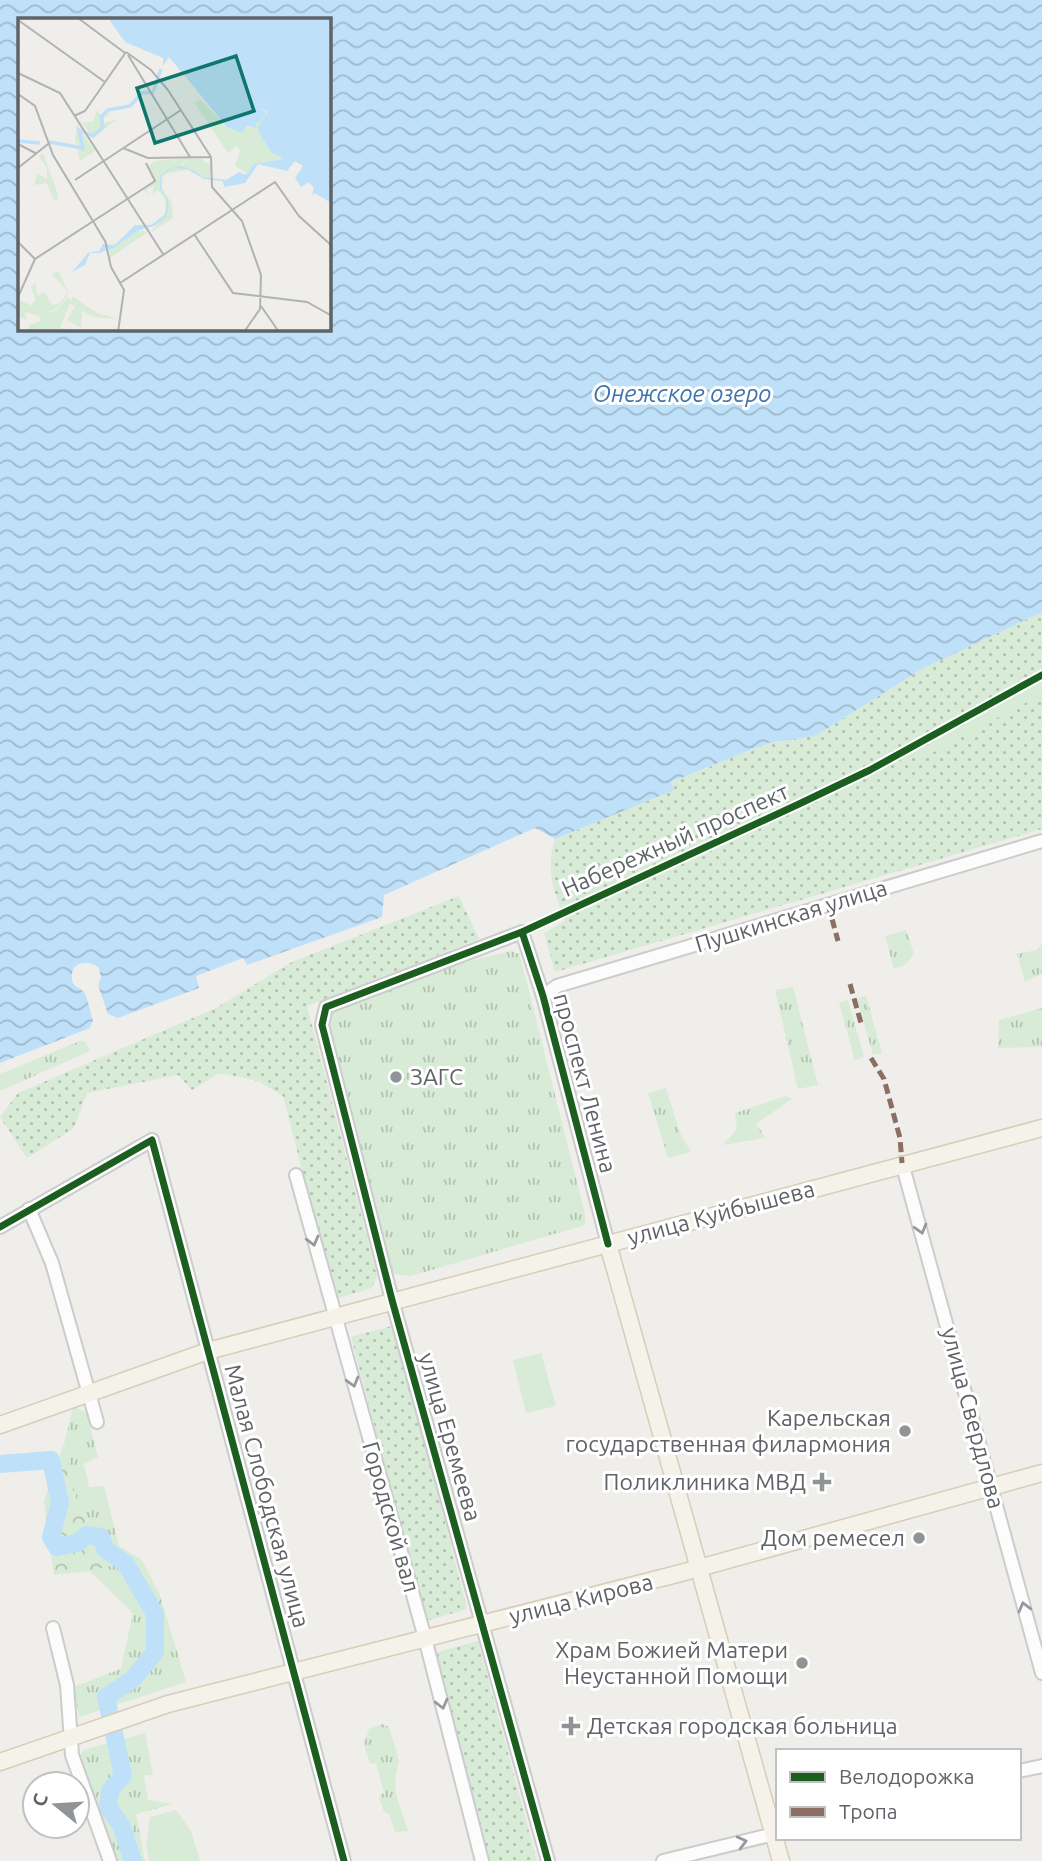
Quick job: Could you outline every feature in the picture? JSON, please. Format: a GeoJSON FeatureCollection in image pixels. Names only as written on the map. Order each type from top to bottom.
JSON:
{"type":"FeatureCollection","features":[{"type":"Feature","properties":{"kind":"main road","name":"улица Куйбышева"},"geometry":{"type":"LineString","coordinates":[[0,1425],[208,1351],[902,1163],[1042,1128]]}},
{"type":"Feature","properties":{"kind":"main road","name":"проспект Ленина"},"geometry":{"type":"LineString","coordinates":[[608,1244],[776,1834]]}},
{"type":"Feature","properties":{"kind":"main road","name":"улица Кирова"},"geometry":{"type":"LineString","coordinates":[[0,1762],[168,1704],[700,1568],[1042,1473]]}},
{"type":"Feature","properties":{"kind":"main road","name":"проспект Ленина"},"geometry":{"type":"LineString","coordinates":[[777,1840],[781,1861]]}},
{"type":"Feature","properties":{"kind":"street","name":"Пушкинская улица"},"geometry":{"type":"LineString","coordinates":[[543,996],[557,986],[1042,841]]}},
{"type":"Feature","properties":{"kind":"street","name":"проспект Ленина"},"geometry":{"type":"LineString","coordinates":[[321,1022],[326,1007],[522,932],[543,996],[608,1244]]}},
{"type":"Feature","properties":{"kind":"street","name":"улица Еремеева"},"geometry":{"type":"LineString","coordinates":[[321,1022],[392,1300],[548,1861]]}},
{"type":"Feature","properties":{"kind":"street","name":"Малая Слободская улица"},"geometry":{"type":"LineString","coordinates":[[29,1209],[152,1140],[344,1861]]}},
{"type":"Feature","properties":{"kind":"street","name":"улица Свердлова"},"geometry":{"type":"LineString","coordinates":[[902,1163],[1042,1673]]}},
{"type":"Feature","properties":{"kind":"street","name":"Городской вал"},"geometry":{"type":"LineString","coordinates":[[296,1175],[425,1638],[482,1861]]}},
{"type":"Feature","properties":{"kind":"street"},"geometry":{"type":"LineString","coordinates":[[0,1227],[29,1209],[52,1264],[97,1422]]}},
{"type":"Feature","properties":{"kind":"street"},"geometry":{"type":"LineString","coordinates":[[53,1628],[67,1685],[74,1762],[110,1861]]}},
{"type":"Feature","properties":{"kind":"street"},"geometry":{"type":"LineString","coordinates":[[1021,1771],[1042,1766]]}},
{"type":"Feature","properties":{"kind":"street"},"geometry":{"type":"LineString","coordinates":[[663,1861],[776,1834]]}},
{"type":"Feature","properties":{"kind":"green space"},"geometry":{"type":"Polygon","coordinates":[[[1042,612],[1042,829],[555,972],[544,933],[565,921],[554,890],[551,870],[555,839],[674,790],[670,783],[768,743],[815,736],[922,669],[1042,612]]]}},
{"type":"Feature","properties":{"kind":"green space"},"geometry":{"type":"Polygon","coordinates":[[[1042,681],[1042,694],[921,759],[917,751],[1042,681]]]}},
{"type":"Feature","properties":{"kind":"green space"},"geometry":{"type":"Polygon","coordinates":[[[459,896],[479,939],[307,1006],[377,1276],[372,1288],[339,1298],[334,1294],[283,1096],[258,1081],[219,1073],[192,1090],[178,1075],[87,1093],[74,1128],[27,1158],[0,1117],[18,1093],[216,1008],[292,962],[459,896]]]}},
{"type":"Feature","properties":{"kind":"green space"},"geometry":{"type":"Polygon","coordinates":[[[906,930],[914,954],[906,964],[894,969],[885,936],[906,930]]]}},
{"type":"Feature","properties":{"kind":"green space"},"geometry":{"type":"Polygon","coordinates":[[[1042,944],[1042,973],[1025,982],[1017,954],[1037,950],[1042,944]]]}},
{"type":"Feature","properties":{"kind":"green space"},"geometry":{"type":"Polygon","coordinates":[[[511,951],[519,954],[522,964],[585,1214],[585,1225],[411,1276],[393,1274],[329,1036],[331,1011],[458,964],[511,951]]]}},
{"type":"Feature","properties":{"kind":"green space"},"geometry":{"type":"Polygon","coordinates":[[[793,987],[818,1085],[798,1089],[775,990],[793,987]]]}},
{"type":"Feature","properties":{"kind":"green space"},"geometry":{"type":"Polygon","coordinates":[[[866,996],[882,1053],[873,1055],[857,999],[866,996]]]}},
{"type":"Feature","properties":{"kind":"green space"},"geometry":{"type":"Polygon","coordinates":[[[848,1000],[864,1057],[855,1060],[839,1003],[848,1000]]]}},
{"type":"Feature","properties":{"kind":"green space"},"geometry":{"type":"Polygon","coordinates":[[[1042,1008],[1042,1047],[998,1048],[999,1020],[1042,1008]]]}},
{"type":"Feature","properties":{"kind":"green space"},"geometry":{"type":"Polygon","coordinates":[[[85,1041],[90,1051],[0,1091],[0,1074],[85,1041]]]}},
{"type":"Feature","properties":{"kind":"green space"},"geometry":{"type":"Polygon","coordinates":[[[666,1088],[680,1133],[691,1152],[668,1158],[648,1093],[666,1088]]]}},
{"type":"Feature","properties":{"kind":"green space"},"geometry":{"type":"Polygon","coordinates":[[[786,1096],[792,1099],[756,1124],[766,1138],[723,1145],[737,1129],[735,1113],[786,1096]]]}},
{"type":"Feature","properties":{"kind":"green space"},"geometry":{"type":"Polygon","coordinates":[[[395,1325],[467,1609],[426,1621],[351,1337],[395,1325]]]}},
{"type":"Feature","properties":{"kind":"green space"},"geometry":{"type":"Polygon","coordinates":[[[541,1353],[556,1406],[526,1413],[513,1360],[541,1353]]]}},
{"type":"Feature","properties":{"kind":"green space"},"geometry":{"type":"Polygon","coordinates":[[[75,1399],[78,1409],[86,1412],[98,1457],[84,1464],[89,1487],[104,1486],[119,1546],[142,1560],[160,1595],[186,1682],[79,1717],[73,1687],[121,1669],[133,1613],[90,1571],[129,1561],[79,1512],[64,1444],[75,1399]]]}},
{"type":"Feature","properties":{"kind":"green space"},"geometry":{"type":"Polygon","coordinates":[[[64,1444],[79,1512],[130,1561],[90,1571],[54,1575],[44,1501],[64,1444]]]}},
{"type":"Feature","properties":{"kind":"green space"},"geometry":{"type":"Polygon","coordinates":[[[478,1641],[537,1861],[490,1861],[434,1653],[478,1641]]]}},
{"type":"Feature","properties":{"kind":"green space"},"geometry":{"type":"Polygon","coordinates":[[[382,1724],[389,1727],[399,1761],[395,1778],[396,1794],[408,1831],[395,1832],[389,1814],[384,1812],[379,1797],[384,1792],[376,1763],[370,1764],[364,1744],[369,1729],[382,1724]]]}},
{"type":"Feature","properties":{"kind":"green space"},"geometry":{"type":"Polygon","coordinates":[[[145,1733],[153,1774],[144,1776],[148,1800],[173,1804],[136,1814],[145,1861],[117,1861],[91,1787],[91,1770],[85,1770],[80,1756],[83,1750],[145,1733]]]}},
{"type":"Feature","properties":{"kind":"green space"},"geometry":{"type":"Polygon","coordinates":[[[176,1810],[191,1831],[200,1861],[149,1861],[146,1846],[150,1817],[176,1810]]]}},
{"type":"Feature","properties":{"kind":"water","name":"Онежское озеро"},"geometry":{"type":"Polygon","coordinates":[[[0,0],[1042,0],[1042,612],[922,669],[815,736],[768,743],[671,782],[674,790],[555,839],[535,828],[384,895],[382,917],[247,965],[243,958],[196,976],[199,988],[118,1018],[108,1014],[98,985],[101,978],[99,968],[90,963],[80,964],[73,969],[72,980],[87,998],[93,1020],[90,1028],[0,1063],[0,0]]]}},
{"type":"Feature","properties":{"kind":"waterway"},"geometry":{"type":"LineString","coordinates":[[0,1464],[51,1460],[60,1503],[51,1537],[57,1547],[77,1543],[87,1535],[101,1537],[105,1549],[126,1564],[155,1614],[155,1652],[132,1680],[106,1697],[123,1775],[110,1791],[108,1807],[121,1825],[133,1861]]}},
{"type":"Feature","properties":{"kind":"marked path"},"geometry":{"type":"LineString","coordinates":[[828,904],[838,941]]}},
{"type":"Feature","properties":{"kind":"marked path"},"geometry":{"type":"LineString","coordinates":[[850,984],[861,1023]]}},
{"type":"Feature","properties":{"kind":"marked path"},"geometry":{"type":"LineString","coordinates":[[871,1058],[884,1079],[900,1138],[902,1163]]}},
{"type":"Feature","properties":{"kind":"cycle path","name":"Набережный проспект"},"geometry":{"type":"LineString","coordinates":[[548,1861],[392,1300],[322,1025],[326,1007],[522,932],[799,804],[870,770],[1042,675]]}},
{"type":"Feature","properties":{"kind":"cycle path"},"geometry":{"type":"LineString","coordinates":[[522,932],[543,996],[608,1244]]}},
{"type":"Feature","properties":{"kind":"cycle path"},"geometry":{"type":"LineString","coordinates":[[0,1227],[152,1140],[344,1861]]}},
{"type":"Feature","properties":{"kind":"place","name":"ЗАГС"},"geometry":{"type":"Point","coordinates":[396,1077]}},
{"type":"Feature","properties":{"kind":"place","name":"Карельская государственная филармония"},"geometry":{"type":"Point","coordinates":[905,1431]}},
{"type":"Feature","properties":{"kind":"place","name":"Поликлиника МВД"},"geometry":{"type":"Point","coordinates":[822,1482]}},
{"type":"Feature","properties":{"kind":"place","name":"Дом ремесел"},"geometry":{"type":"Point","coordinates":[919,1538]}},
{"type":"Feature","properties":{"kind":"place","name":"Храм Божией Матери Неустанной Помощи"},"geometry":{"type":"Point","coordinates":[802,1663]}},
{"type":"Feature","properties":{"kind":"place","name":"Детская городская больница"},"geometry":{"type":"Point","coordinates":[571,1726]}}]}
